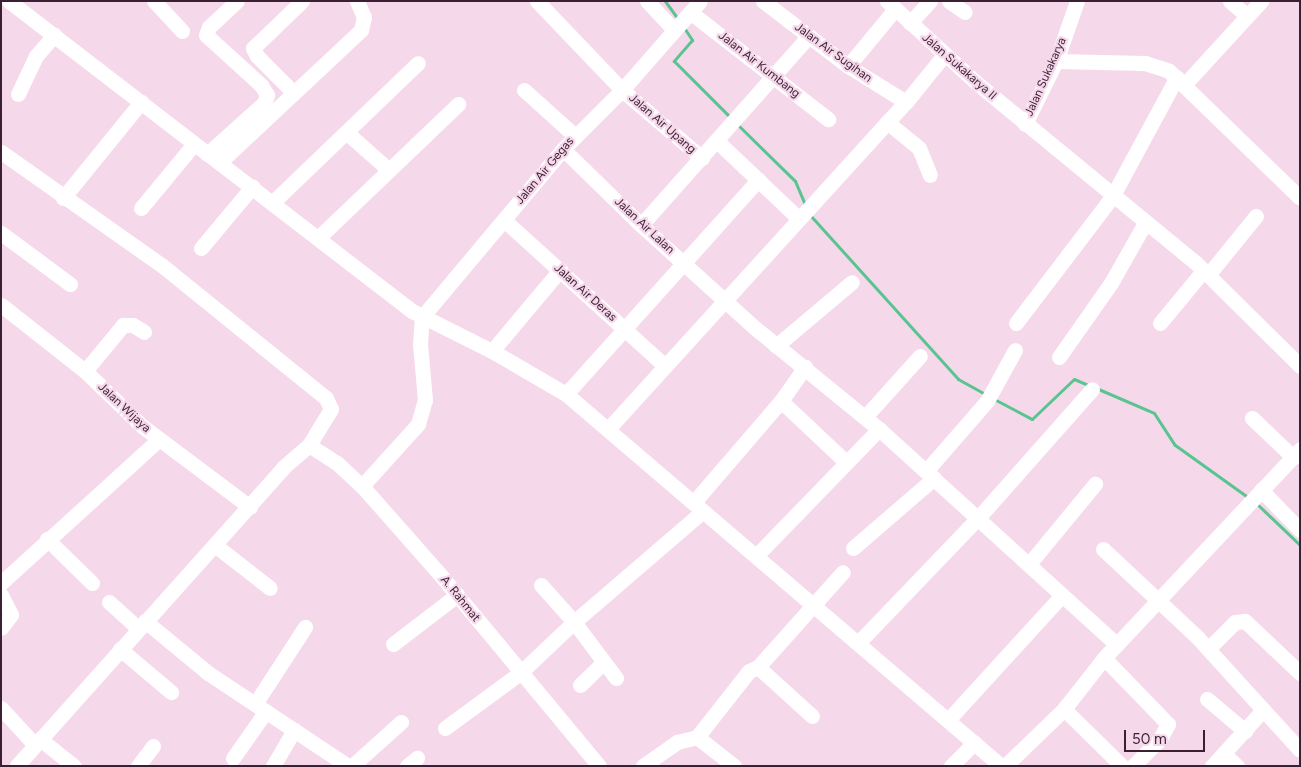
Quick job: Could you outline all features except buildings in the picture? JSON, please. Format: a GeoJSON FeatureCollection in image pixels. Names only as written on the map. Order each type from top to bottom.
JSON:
{"type":"FeatureCollection","features":[{"type":"Feature","properties":{"kind":"street"},"geometry":{"type":"LineString","coordinates":[[9,1],[422,317],[492,351],[566,394],[1001,766]]}},
{"type":"Feature","properties":{"kind":"street"},"geometry":{"type":"LineString","coordinates":[[154,1],[182,31]]}},
{"type":"Feature","properties":{"kind":"street"},"geometry":{"type":"LineString","coordinates":[[207,154],[264,103],[267,95],[261,85],[206,35],[209,27],[237,1]]}},
{"type":"Feature","properties":{"kind":"street"},"geometry":{"type":"LineString","coordinates":[[293,92],[256,56],[253,48],[302,1]]}},
{"type":"Feature","properties":{"kind":"street"},"geometry":{"type":"LineString","coordinates":[[220,162],[361,30],[364,17],[357,1]]}},
{"type":"Feature","properties":{"kind":"street","name":"Jalan Air Upang"},"geometry":{"type":"LineString","coordinates":[[537,1],[622,90],[702,158]]}},
{"type":"Feature","properties":{"kind":"street"},"geometry":{"type":"LineString","coordinates":[[647,1],[676,29]]}},
{"type":"Feature","properties":{"kind":"street","name":"Jalan Air Sugihan"},"geometry":{"type":"LineString","coordinates":[[763,1],[848,66],[906,102]]}},
{"type":"Feature","properties":{"kind":"street"},"geometry":{"type":"LineString","coordinates":[[910,23],[930,1]]}},
{"type":"Feature","properties":{"kind":"street"},"geometry":{"type":"LineString","coordinates":[[949,1],[965,12]]}},
{"type":"Feature","properties":{"kind":"street","name":"Jalan Sukakarya"},"geometry":{"type":"LineString","coordinates":[[1025,124],[1056,61],[1077,1]]}},
{"type":"Feature","properties":{"kind":"street"},"geometry":{"type":"LineString","coordinates":[[1230,1],[1248,16]]}},
{"type":"Feature","properties":{"kind":"street"},"geometry":{"type":"LineString","coordinates":[[1016,323],[1112,197],[1181,81],[1248,16],[1260,1]]}},
{"type":"Feature","properties":{"kind":"street"},"geometry":{"type":"LineString","coordinates":[[848,66],[891,5]]}},
{"type":"Feature","properties":{"kind":"street","name":"Jalan Sukakarya II"},"geometry":{"type":"LineString","coordinates":[[891,5],[944,55],[1025,124],[1206,273],[1297,358]]}},
{"type":"Feature","properties":{"kind":"street","name":"Jalan Air Gegas"},"geometry":{"type":"LineString","coordinates":[[422,317],[574,136],[622,90],[693,9]]}},
{"type":"Feature","properties":{"kind":"street","name":"Jalan Air Kumbang"},"geometry":{"type":"LineString","coordinates":[[693,9],[772,76],[828,119]]}},
{"type":"Feature","properties":{"kind":"street"},"geometry":{"type":"LineString","coordinates":[[18,94],[36,56],[54,35]]}},
{"type":"Feature","properties":{"kind":"street"},"geometry":{"type":"LineString","coordinates":[[641,225],[721,138],[772,76],[809,36]]}},
{"type":"Feature","properties":{"kind":"street"},"geometry":{"type":"LineString","coordinates":[[608,429],[906,102],[944,55]]}},
{"type":"Feature","properties":{"kind":"street"},"geometry":{"type":"LineString","coordinates":[[1056,61],[1145,63],[1181,81],[1300,198]]}},
{"type":"Feature","properties":{"kind":"street"},"geometry":{"type":"LineString","coordinates":[[272,203],[418,63]]}},
{"type":"Feature","properties":{"kind":"street"},"geometry":{"type":"LineString","coordinates":[[524,90],[574,136]]}},
{"type":"Feature","properties":{"kind":"street"},"geometry":{"type":"LineString","coordinates":[[63,198],[141,102]]}},
{"type":"Feature","properties":{"kind":"street"},"geometry":{"type":"LineString","coordinates":[[318,238],[458,104]]}},
{"type":"Feature","properties":{"kind":"street"},"geometry":{"type":"LineString","coordinates":[[887,122],[919,148],[930,175]]}},
{"type":"Feature","properties":{"kind":"street"},"geometry":{"type":"LineString","coordinates":[[346,132],[388,169]]}},
{"type":"Feature","properties":{"kind":"street"},"geometry":{"type":"LineString","coordinates":[[721,138],[758,180],[801,215]]}},
{"type":"Feature","properties":{"kind":"street"},"geometry":{"type":"LineString","coordinates":[[141,208],[194,144]]}},
{"type":"Feature","properties":{"kind":"street","name":"Jalan Air Lalan"},"geometry":{"type":"LineString","coordinates":[[563,149],[641,225],[776,346],[805,367],[879,428],[1117,645]]}},
{"type":"Feature","properties":{"kind":"street"},"geometry":{"type":"LineString","coordinates":[[1,152],[63,198],[164,267],[330,403],[330,413],[309,445],[283,468],[216,546],[141,625],[17,766]]}},
{"type":"Feature","properties":{"kind":"street"},"geometry":{"type":"LineString","coordinates":[[566,394],[758,180]]}},
{"type":"Feature","properties":{"kind":"street"},"geometry":{"type":"LineString","coordinates":[[201,248],[252,187]]}},
{"type":"Feature","properties":{"kind":"street"},"geometry":{"type":"LineString","coordinates":[[1160,323],[1256,216]]}},
{"type":"Feature","properties":{"kind":"street","name":"Jalan Air Deras"},"geometry":{"type":"LineString","coordinates":[[504,220],[665,366]]}},
{"type":"Feature","properties":{"kind":"street"},"geometry":{"type":"LineString","coordinates":[[1059,357],[1111,283],[1145,223]]}},
{"type":"Feature","properties":{"kind":"street"},"geometry":{"type":"LineString","coordinates":[[1,233],[70,284]]}},
{"type":"Feature","properties":{"kind":"street"},"geometry":{"type":"LineString","coordinates":[[492,351],[560,270]]}},
{"type":"Feature","properties":{"kind":"street"},"geometry":{"type":"LineString","coordinates":[[776,346],[852,282]]}},
{"type":"Feature","properties":{"kind":"street","name":"Jalan Wijaya"},"geometry":{"type":"LineString","coordinates":[[1,305],[85,371],[159,439],[250,507]]}},
{"type":"Feature","properties":{"kind":"street"},"geometry":{"type":"LineString","coordinates":[[362,486],[418,424],[425,400],[420,344],[422,317]]}},
{"type":"Feature","properties":{"kind":"street"},"geometry":{"type":"LineString","coordinates":[[85,371],[123,325],[134,325],[144,332]]}},
{"type":"Feature","properties":{"kind":"street"},"geometry":{"type":"LineString","coordinates":[[853,548],[930,475],[990,396],[1015,350]]}},
{"type":"Feature","properties":{"kind":"street"},"geometry":{"type":"LineString","coordinates":[[865,417],[920,356]]}},
{"type":"Feature","properties":{"kind":"street"},"geometry":{"type":"LineString","coordinates":[[445,728],[520,673],[698,506],[781,401],[805,367]]}},
{"type":"Feature","properties":{"kind":"street"},"geometry":{"type":"LineString","coordinates":[[858,643],[978,518],[1092,389]]}},
{"type":"Feature","properties":{"kind":"street"},"geometry":{"type":"LineString","coordinates":[[781,401],[846,462]]}},
{"type":"Feature","properties":{"kind":"street"},"geometry":{"type":"LineString","coordinates":[[1005,766],[1064,709],[1104,658],[1296,453],[1252,418]]}},
{"type":"Feature","properties":{"kind":"street"},"geometry":{"type":"LineString","coordinates":[[756,556],[879,428]]}},
{"type":"Feature","properties":{"kind":"street"},"geometry":{"type":"LineString","coordinates":[[1,583],[47,539],[159,439]]}},
{"type":"Feature","properties":{"kind":"street","name":"A. Rahmat"},"geometry":{"type":"LineString","coordinates":[[309,445],[337,463],[362,486],[457,595],[599,766]]}},
{"type":"Feature","properties":{"kind":"street"},"geometry":{"type":"LineString","coordinates":[[1029,564],[1095,484]]}},
{"type":"Feature","properties":{"kind":"street"},"geometry":{"type":"LineString","coordinates":[[1259,492],[1300,530]]}},
{"type":"Feature","properties":{"kind":"street"},"geometry":{"type":"LineString","coordinates":[[47,539],[92,583]]}},
{"type":"Feature","properties":{"kind":"street"},"geometry":{"type":"LineString","coordinates":[[216,546],[270,588]]}},
{"type":"Feature","properties":{"kind":"street"},"geometry":{"type":"LineString","coordinates":[[1103,550],[1160,600],[1208,649],[1263,710],[1296,739]]}},
{"type":"Feature","properties":{"kind":"street"},"geometry":{"type":"LineString","coordinates":[[643,766],[677,742],[697,737],[748,671],[758,667],[843,572]]}},
{"type":"Feature","properties":{"kind":"street"},"geometry":{"type":"LineString","coordinates":[[541,585],[574,622],[616,678]]}},
{"type":"Feature","properties":{"kind":"street"},"geometry":{"type":"LineString","coordinates":[[1,595],[11,615],[1,628]]}},
{"type":"Feature","properties":{"kind":"street"},"geometry":{"type":"LineString","coordinates":[[393,644],[457,595]]}},
{"type":"Feature","properties":{"kind":"street"},"geometry":{"type":"LineString","coordinates":[[948,720],[1062,595]]}},
{"type":"Feature","properties":{"kind":"street"},"geometry":{"type":"LineString","coordinates":[[109,602],[208,673],[294,730],[326,759],[350,766],[401,722]]}},
{"type":"Feature","properties":{"kind":"street"},"geometry":{"type":"LineString","coordinates":[[1208,649],[1235,622],[1245,621],[1300,673]]}},
{"type":"Feature","properties":{"kind":"street"},"geometry":{"type":"LineString","coordinates":[[233,758],[305,627]]}},
{"type":"Feature","properties":{"kind":"street"},"geometry":{"type":"LineString","coordinates":[[120,649],[172,692]]}},
{"type":"Feature","properties":{"kind":"street"},"geometry":{"type":"LineString","coordinates":[[1104,658],[1168,724],[1159,740],[1133,766]]}},
{"type":"Feature","properties":{"kind":"street"},"geometry":{"type":"LineString","coordinates":[[580,685],[604,662]]}},
{"type":"Feature","properties":{"kind":"street"},"geometry":{"type":"LineString","coordinates":[[758,667],[812,716]]}},
{"type":"Feature","properties":{"kind":"street"},"geometry":{"type":"LineString","coordinates":[[1207,699],[1245,731]]}},
{"type":"Feature","properties":{"kind":"street"},"geometry":{"type":"LineString","coordinates":[[1,708],[38,742],[74,766]]}},
{"type":"Feature","properties":{"kind":"street"},"geometry":{"type":"LineString","coordinates":[[1064,709],[1122,766]]}},
{"type":"Feature","properties":{"kind":"street"},"geometry":{"type":"LineString","coordinates":[[1212,766],[1263,710]]}},
{"type":"Feature","properties":{"kind":"street"},"geometry":{"type":"LineString","coordinates":[[273,766],[294,730]]}},
{"type":"Feature","properties":{"kind":"street"},"geometry":{"type":"LineString","coordinates":[[697,737],[734,766]]}},
{"type":"Feature","properties":{"kind":"street"},"geometry":{"type":"LineString","coordinates":[[951,766],[974,743]]}},
{"type":"Feature","properties":{"kind":"street"},"geometry":{"type":"LineString","coordinates":[[138,766],[153,746]]}},
{"type":"Feature","properties":{"kind":"street"},"geometry":{"type":"LineString","coordinates":[[1224,754],[1237,766]]}},
{"type":"Feature","properties":{"kind":"waterway"},"geometry":{"type":"LineString","coordinates":[[665,1],[678,19]]}},
{"type":"Feature","properties":{"kind":"waterway"},"geometry":{"type":"LineString","coordinates":[[683,26],[692,40],[674,61],[730,117]]}},
{"type":"Feature","properties":{"kind":"waterway"},"geometry":{"type":"LineString","coordinates":[[736,123],[795,181],[805,205]]}},
{"type":"Feature","properties":{"kind":"waterway"},"geometry":{"type":"LineString","coordinates":[[810,215],[958,379],[987,395]]}},
{"type":"Feature","properties":{"kind":"waterway"},"geometry":{"type":"LineString","coordinates":[[994,399],[1032,419],[1074,379],[1088,385]]}},
{"type":"Feature","properties":{"kind":"waterway"},"geometry":{"type":"LineString","coordinates":[[1096,388],[1154,413],[1175,445],[1249,498]]}},
{"type":"Feature","properties":{"kind":"waterway"},"geometry":{"type":"LineString","coordinates":[[1256,503],[1300,545]]}}]}
